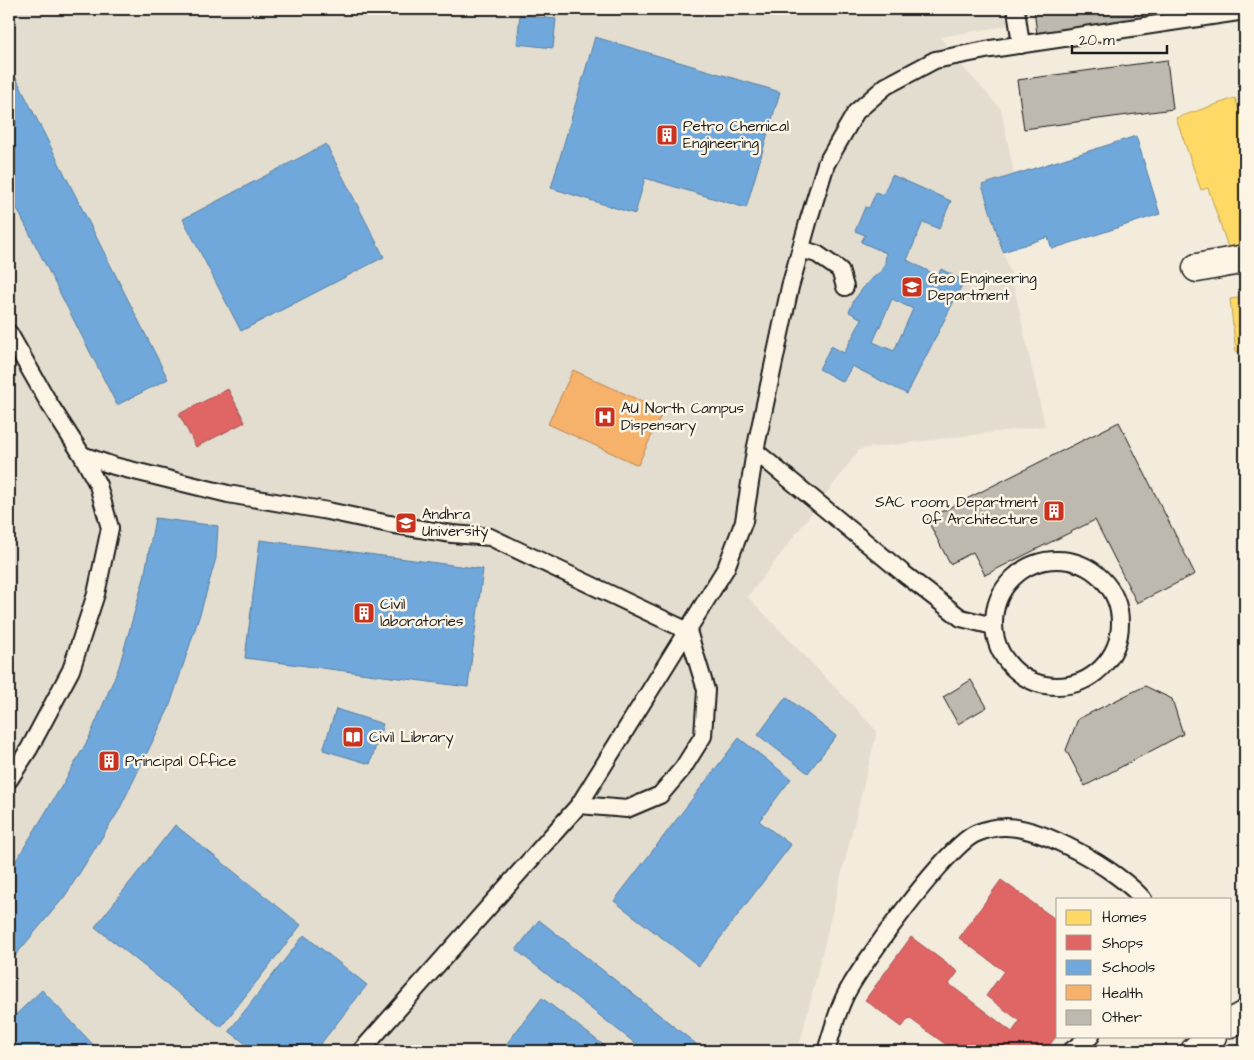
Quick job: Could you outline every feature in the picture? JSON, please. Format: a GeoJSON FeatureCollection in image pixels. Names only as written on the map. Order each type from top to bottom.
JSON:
{"type":"FeatureCollection","features":[{"type":"Feature","properties":{"kind":"street"},"geometry":{"type":"LineString","coordinates":[[1197,268],[1245,259]]}},
{"type":"Feature","properties":{"kind":"street"},"geometry":{"type":"LineString","coordinates":[[1232,1022],[1245,1015]]}},
{"type":"Feature","properties":{"kind":"street"},"geometry":{"type":"LineString","coordinates":[[1195,1051],[1210,1038]]}},
{"type":"Feature","properties":{"kind":"lane"},"geometry":{"type":"LineString","coordinates":[[1016,9],[1021,45]]}},
{"type":"Feature","properties":{"kind":"lane"},"geometry":{"type":"LineString","coordinates":[[361,1051],[580,804],[726,568],[744,521],[755,451],[790,287],[826,164],[856,112],[886,86],[935,60],[1245,11]]}},
{"type":"Feature","properties":{"kind":"lane"},"geometry":{"type":"LineString","coordinates":[[801,249],[817,254],[840,270],[844,286]]}},
{"type":"Feature","properties":{"kind":"lane"},"geometry":{"type":"LineString","coordinates":[[9,333],[50,406],[82,455],[98,485],[110,528],[96,594],[71,670],[9,780]]}},
{"type":"Feature","properties":{"kind":"lane"},"geometry":{"type":"LineString","coordinates":[[755,451],[960,618],[993,626]]}},
{"type":"Feature","properties":{"kind":"lane"},"geometry":{"type":"LineString","coordinates":[[82,455],[114,466],[228,494],[328,511],[389,524],[452,534],[490,537],[688,632],[706,690],[703,736],[683,768],[660,795],[627,809],[580,804]]}},
{"type":"Feature","properties":{"kind":"lane"},"geometry":{"type":"LineString","coordinates":[[1059,558],[1080,563],[1098,574],[1112,590],[1120,610],[1120,631],[1114,651],[1102,668],[1085,681],[1065,687],[1044,686],[1024,678],[1009,665],[997,647],[993,626],[996,605],[1005,586],[1019,571],[1038,561],[1059,558]]}},
{"type":"Feature","properties":{"kind":"lane"},"geometry":{"type":"LineString","coordinates":[[826,1051],[846,994],[893,924],[953,850],[976,833],[1004,827],[1035,832],[1094,860],[1142,898]]}},
{"type":"Feature","properties":{"kind":"lane"},"geometry":{"type":"LineString","coordinates":[[1071,1051],[1088,1038]]}},
{"type":"Feature","properties":{"kind":"shaded area","name":"Andhra University"},"geometry":{"type":"Polygon","coordinates":[[[9,9],[1008,9],[1012,25],[940,37],[962,66],[1001,109],[1014,174],[982,185],[1011,274],[1045,426],[860,449],[748,597],[877,731],[798,1051],[9,1051],[9,9]]]}},
{"type":"Feature","properties":{"kind":"building: Homes"},"geometry":{"type":"Polygon","coordinates":[[[1235,98],[1245,127],[1245,247],[1230,253],[1208,188],[1201,190],[1176,118],[1235,98]]]}},
{"type":"Feature","properties":{"kind":"building: Homes"},"geometry":{"type":"Polygon","coordinates":[[[1245,297],[1245,351],[1236,352],[1230,299],[1245,297]]]}},
{"type":"Feature","properties":{"kind":"building: Shops"},"geometry":{"type":"Polygon","coordinates":[[[228,389],[245,422],[196,447],[179,414],[228,389]]]}},
{"type":"Feature","properties":{"kind":"building: Shops"},"geometry":{"type":"Polygon","coordinates":[[[1001,880],[1056,920],[1056,1037],[1045,1051],[955,1051],[909,1018],[902,1027],[865,1000],[911,937],[958,972],[949,984],[1012,1032],[1020,1021],[986,996],[1004,971],[959,938],[1001,880]]]}},
{"type":"Feature","properties":{"kind":"building: Schools"},"geometry":{"type":"Polygon","coordinates":[[[520,15],[556,19],[553,48],[517,44],[520,15]]]}},
{"type":"Feature","properties":{"kind":"building: Schools","name":"Petro Chemical Engineering"},"geometry":{"type":"Polygon","coordinates":[[[595,37],[780,92],[746,208],[645,178],[635,214],[551,188],[595,37]]]}},
{"type":"Feature","properties":{"kind":"building: Schools"},"geometry":{"type":"Polygon","coordinates":[[[9,64],[168,379],[117,405],[9,193],[9,64]]]}},
{"type":"Feature","properties":{"kind":"building: Schools"},"geometry":{"type":"Polygon","coordinates":[[[1136,136],[1160,214],[1052,249],[1048,237],[1003,252],[982,185],[1136,136]]]}},
{"type":"Feature","properties":{"kind":"building: Schools"},"geometry":{"type":"Polygon","coordinates":[[[326,144],[384,257],[241,331],[183,219],[326,144]]]}},
{"type":"Feature","properties":{"kind":"building: Schools","name":"Geo Engineering Department"},"geometry":{"type":"Polygon","coordinates":[[[892,175],[951,201],[939,229],[923,222],[907,260],[938,276],[941,269],[964,281],[907,394],[852,366],[843,382],[819,369],[831,346],[844,353],[862,319],[849,312],[854,300],[867,283],[881,271],[885,263],[886,253],[861,242],[865,235],[855,231],[865,207],[869,208],[876,192],[883,195],[892,175]],[[892,299],[873,342],[894,351],[913,309],[892,299]]]}},
{"type":"Feature","properties":{"kind":"building: Schools","name":"Principal Office"},"geometry":{"type":"Polygon","coordinates":[[[155,518],[218,526],[216,558],[201,611],[169,708],[118,812],[65,896],[9,963],[9,872],[89,738],[119,667],[144,578],[155,518]]]}},
{"type":"Feature","properties":{"kind":"building: Schools","name":"Civil laboratories"},"geometry":{"type":"Polygon","coordinates":[[[260,540],[483,569],[468,687],[245,658],[260,540]]]}},
{"type":"Feature","properties":{"kind":"building: Schools"},"geometry":{"type":"Polygon","coordinates":[[[786,697],[836,736],[808,773],[758,735],[786,697]]]}},
{"type":"Feature","properties":{"kind":"building: Schools","name":"Civil Library"},"geometry":{"type":"Polygon","coordinates":[[[336,709],[383,724],[370,764],[323,750],[336,709]]]}},
{"type":"Feature","properties":{"kind":"building: Schools"},"geometry":{"type":"Polygon","coordinates":[[[739,738],[791,779],[759,821],[791,845],[699,966],[614,901],[739,738]]]}},
{"type":"Feature","properties":{"kind":"building: Schools"},"geometry":{"type":"Polygon","coordinates":[[[175,825],[301,925],[221,1027],[95,927],[175,825]]]}},
{"type":"Feature","properties":{"kind":"building: Schools"},"geometry":{"type":"Polygon","coordinates":[[[539,920],[705,1051],[645,1051],[516,950],[539,920]]]}},
{"type":"Feature","properties":{"kind":"building: Schools"},"geometry":{"type":"Polygon","coordinates":[[[304,935],[367,985],[315,1051],[255,1051],[229,1031],[304,935]]]}},
{"type":"Feature","properties":{"kind":"building: Schools"},"geometry":{"type":"Polygon","coordinates":[[[42,990],[99,1051],[9,1051],[9,1021],[42,990]]]}},
{"type":"Feature","properties":{"kind":"building: Schools"},"geometry":{"type":"Polygon","coordinates":[[[542,998],[611,1051],[501,1051],[542,998]]]}},
{"type":"Feature","properties":{"kind":"building: Health","name":"AU North Campus Dispensary"},"geometry":{"type":"Polygon","coordinates":[[[573,370],[663,411],[638,465],[548,424],[573,370]]]}},
{"type":"Feature","properties":{"kind":"building: Other"},"geometry":{"type":"Polygon","coordinates":[[[1034,9],[1141,9],[1143,19],[1037,34],[1034,9]]]}},
{"type":"Feature","properties":{"kind":"building: Other"},"geometry":{"type":"Polygon","coordinates":[[[1167,60],[1173,109],[1024,129],[1017,80],[1167,60]]]}},
{"type":"Feature","properties":{"kind":"building: Other","name":"SAC room, Department Of Architecture"},"geometry":{"type":"Polygon","coordinates":[[[1119,422],[1195,574],[1137,603],[1095,520],[985,575],[973,552],[950,564],[927,519],[1119,422]]]}},
{"type":"Feature","properties":{"kind":"building: Other"},"geometry":{"type":"Polygon","coordinates":[[[971,680],[987,707],[958,724],[943,697],[971,680]]]}},
{"type":"Feature","properties":{"kind":"building: Other"},"geometry":{"type":"Polygon","coordinates":[[[1145,686],[1172,699],[1183,734],[1085,786],[1066,750],[1078,719],[1145,686]]]}},
{"type":"Feature","properties":{"kind":"place","name":"Petro Chemical Engineering"},"geometry":{"type":"Point","coordinates":[667,135]}},
{"type":"Feature","properties":{"kind":"place","name":"Geo Engineering Department"},"geometry":{"type":"Point","coordinates":[912,287]}},
{"type":"Feature","properties":{"kind":"place","name":"AU North Campus Dispensary"},"geometry":{"type":"Point","coordinates":[605,417]}},
{"type":"Feature","properties":{"kind":"place","name":"SAC room, Department Of Architecture"},"geometry":{"type":"Point","coordinates":[1054,511]}},
{"type":"Feature","properties":{"kind":"place","name":"Andhra University"},"geometry":{"type":"Point","coordinates":[406,523]}},
{"type":"Feature","properties":{"kind":"place","name":"Civil laboratories"},"geometry":{"type":"Point","coordinates":[364,613]}},
{"type":"Feature","properties":{"kind":"place","name":"Civil Library"},"geometry":{"type":"Point","coordinates":[353,737]}},
{"type":"Feature","properties":{"kind":"place","name":"Principal Office"},"geometry":{"type":"Point","coordinates":[109,761]}}]}
